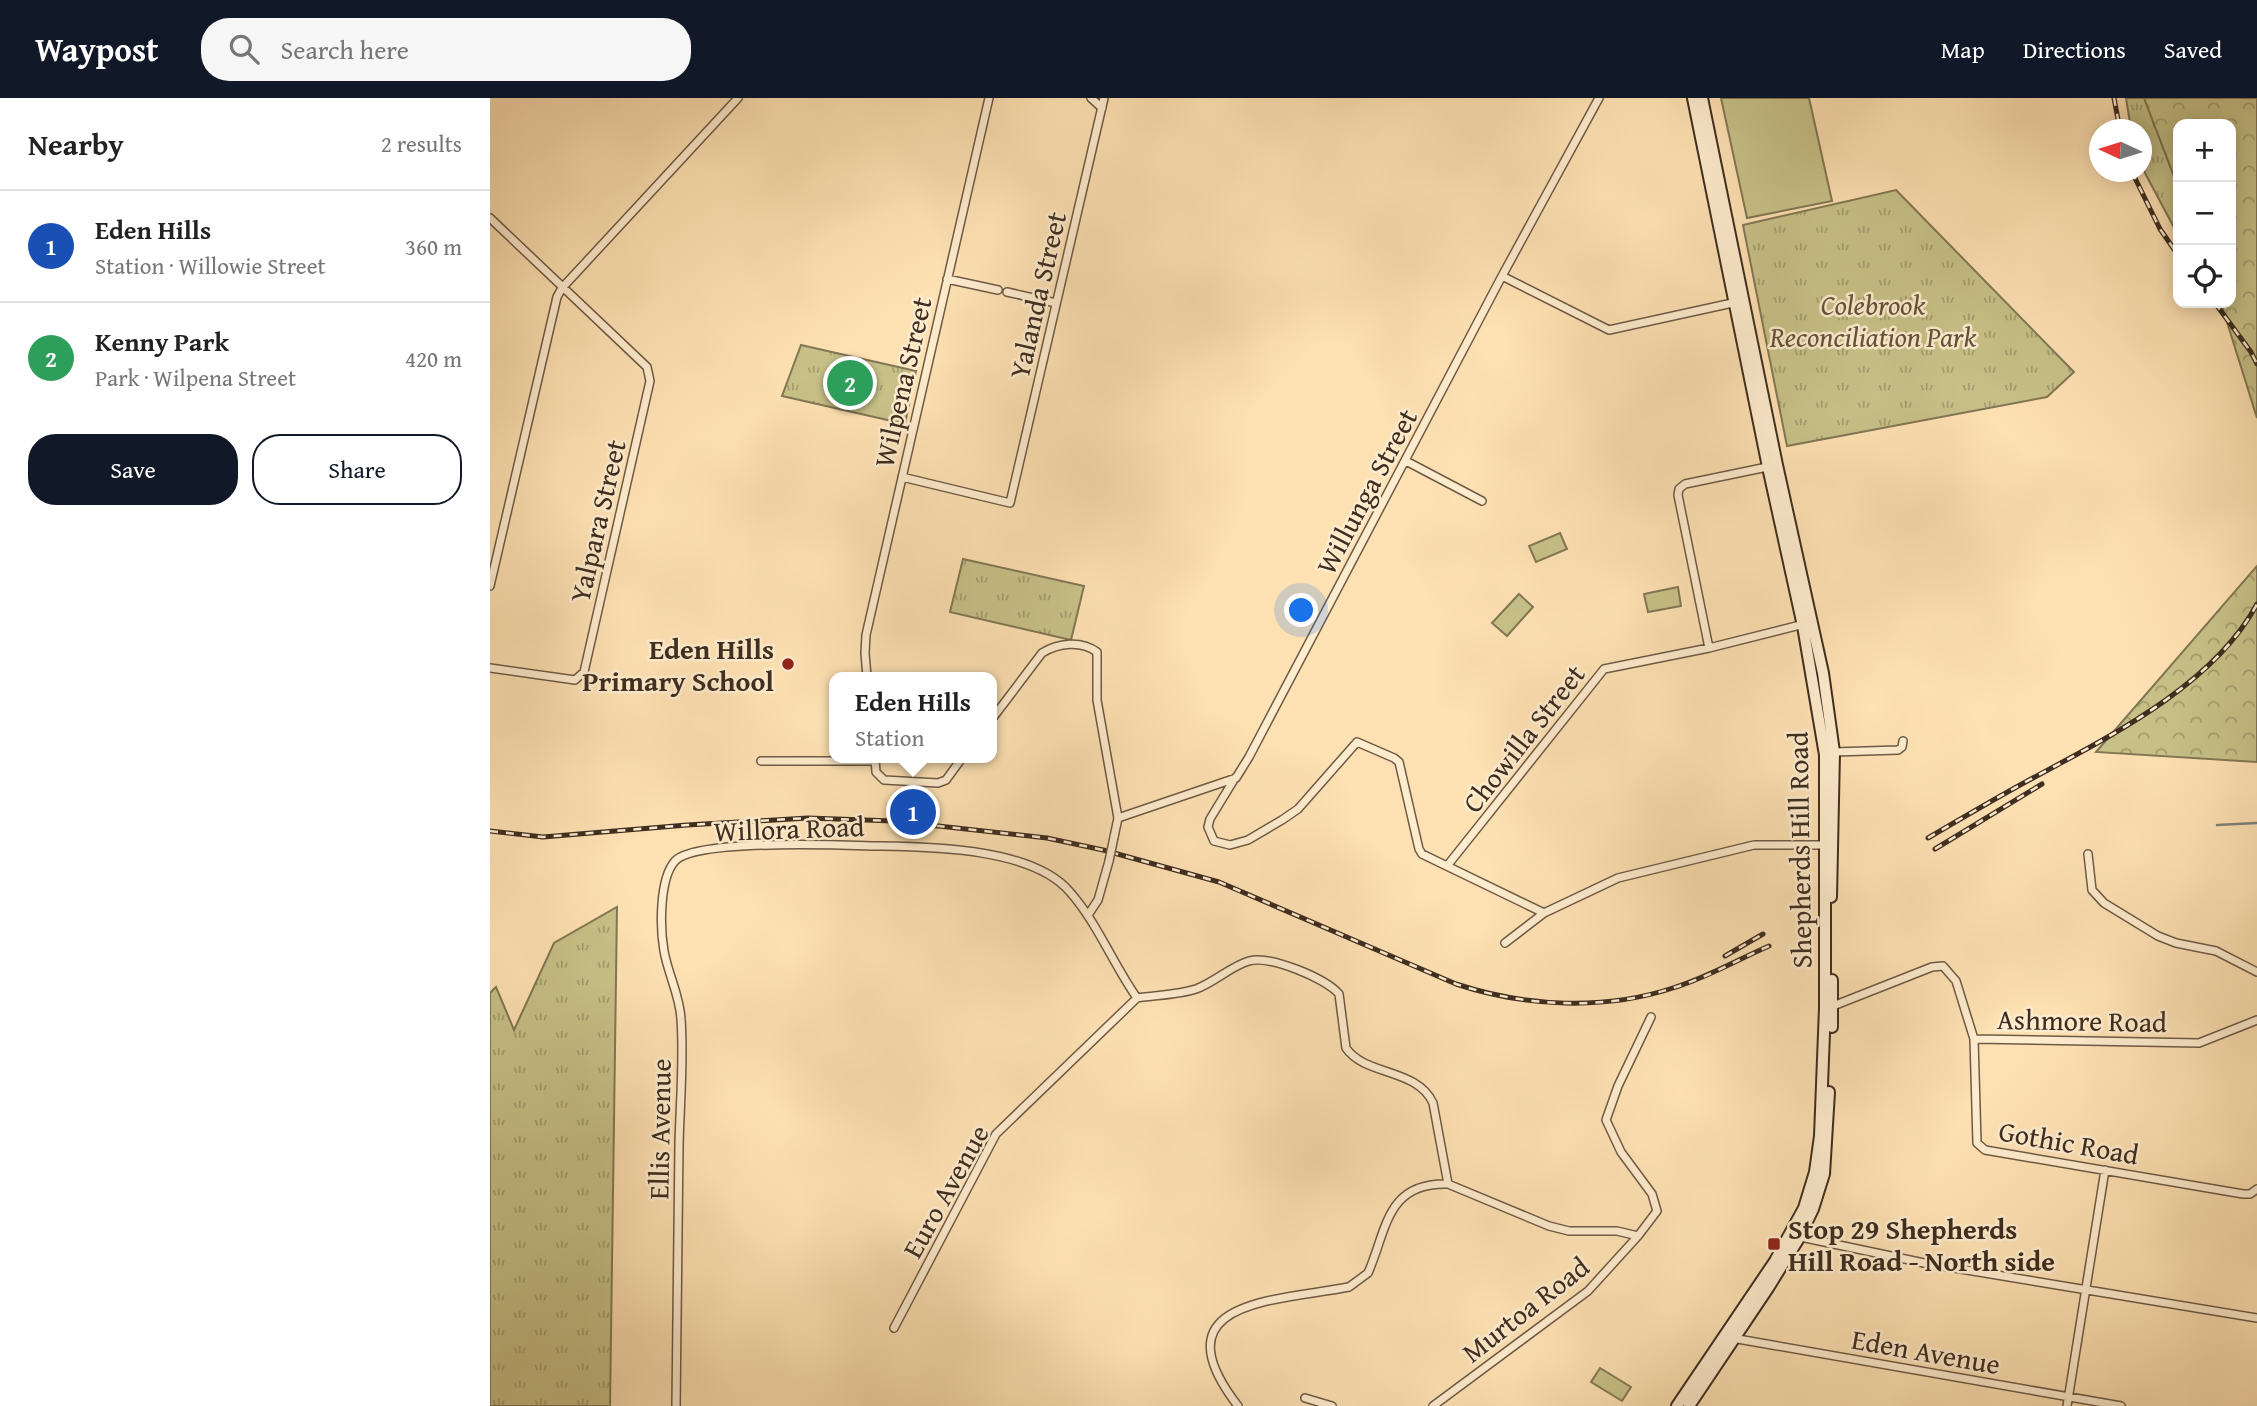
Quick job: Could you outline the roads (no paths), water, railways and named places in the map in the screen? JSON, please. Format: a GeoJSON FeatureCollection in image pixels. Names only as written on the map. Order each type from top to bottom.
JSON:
{"type":"FeatureCollection","features":[{"type":"Feature","properties":{"kind":"main road","name":"Shepherds Hill Road"},"geometry":{"type":"LineString","coordinates":[[1693,98],[1740,301]]}},
{"type":"Feature","properties":{"kind":"main road","name":"Shepherds Hill Road"},"geometry":{"type":"LineString","coordinates":[[1689,1406],[1730,1336],[1813,1209],[1824,1174],[1833,1006],[1825,755],[1807,624],[1772,466],[1702,98]]}},
{"type":"Feature","properties":{"kind":"main road","name":"Shepherds Hill Road"},"geometry":{"type":"LineString","coordinates":[[1795,1236],[1810,1189],[1820,1136],[1834,752],[1823,673],[1807,624]]}},
{"type":"Feature","properties":{"kind":"main road","name":"Shepherds Hill Road"},"geometry":{"type":"LineString","coordinates":[[1677,1406],[1730,1336]]}},
{"type":"Feature","properties":{"kind":"street"},"geometry":{"type":"LineString","coordinates":[[490,586],[557,297],[562,288],[738,98]]}},
{"type":"Feature","properties":{"kind":"street","name":"Wilpena Street"},"geometry":{"type":"LineString","coordinates":[[867,672],[866,635],[989,98]]}},
{"type":"Feature","properties":{"kind":"street"},"geometry":{"type":"LineString","coordinates":[[1091,98],[1102,108]]}},
{"type":"Feature","properties":{"kind":"street","name":"Yalanda Street"},"geometry":{"type":"LineString","coordinates":[[902,477],[1010,503],[1104,98]]}},
{"type":"Feature","properties":{"kind":"street","name":"Willunga Street"},"geometry":{"type":"LineString","coordinates":[[1447,866],[1422,854],[1419,849],[1399,762],[1357,742],[1298,809],[1248,839],[1230,845],[1221,844],[1214,841],[1208,827],[1249,757],[1502,276],[1599,98]]}},
{"type":"Feature","properties":{"kind":"street"},"geometry":{"type":"LineString","coordinates":[[490,218],[562,288]]}},
{"type":"Feature","properties":{"kind":"street"},"geometry":{"type":"LineString","coordinates":[[1502,276],[1609,330],[1740,301]]}},
{"type":"Feature","properties":{"kind":"street"},"geometry":{"type":"LineString","coordinates":[[947,279],[998,290]]}},
{"type":"Feature","properties":{"kind":"street","name":"Yalpara Street"},"geometry":{"type":"LineString","coordinates":[[490,668],[575,680],[584,672],[650,382],[647,367],[562,288]]}},
{"type":"Feature","properties":{"kind":"street"},"geometry":{"type":"LineString","coordinates":[[1007,292],[1056,303]]}},
{"type":"Feature","properties":{"kind":"street"},"geometry":{"type":"LineString","coordinates":[[1406,461],[1482,501]]}},
{"type":"Feature","properties":{"kind":"street"},"geometry":{"type":"LineString","coordinates":[[1709,648],[1679,489],[1685,484],[1772,466]]}},
{"type":"Feature","properties":{"kind":"street","name":"Chowilla Street"},"geometry":{"type":"LineString","coordinates":[[1447,866],[1604,669],[1709,648],[1807,624]]}},
{"type":"Feature","properties":{"kind":"street"},"geometry":{"type":"LineString","coordinates":[[997,712],[1042,653],[1068,644],[1089,646],[1097,652],[1097,700],[1118,818],[1098,900],[1088,915]]}},
{"type":"Feature","properties":{"kind":"street"},"geometry":{"type":"LineString","coordinates":[[1834,752],[1898,750],[1903,741]]}},
{"type":"Feature","properties":{"kind":"street"},"geometry":{"type":"LineString","coordinates":[[761,761],[829,760]]}},
{"type":"Feature","properties":{"kind":"street"},"geometry":{"type":"LineString","coordinates":[[875,763],[879,778],[884,780],[942,783],[958,763]]}},
{"type":"Feature","properties":{"kind":"street"},"geometry":{"type":"LineString","coordinates":[[1118,818],[1236,778]]}},
{"type":"Feature","properties":{"kind":"street"},"geometry":{"type":"LineString","coordinates":[[1505,943],[1544,914],[1618,878],[1754,845],[1829,845]]}},
{"type":"Feature","properties":{"kind":"street","name":"Willora Road"},"geometry":{"type":"LineString","coordinates":[[677,859],[693,852],[730,846],[916,847],[1008,857],[1057,880],[1070,892],[1088,915],[1137,998]]}},
{"type":"Feature","properties":{"kind":"street"},"geometry":{"type":"LineString","coordinates":[[2088,854],[2092,890],[2105,903],[2158,936],[2176,943],[2216,951],[2257,972]]}},
{"type":"Feature","properties":{"kind":"street","name":"Ellis Avenue"},"geometry":{"type":"LineString","coordinates":[[676,1406],[682,1021],[663,939],[664,882],[677,859]]}},
{"type":"Feature","properties":{"kind":"street"},"geometry":{"type":"LineString","coordinates":[[1447,866],[1544,914]]}},
{"type":"Feature","properties":{"kind":"street"},"geometry":{"type":"LineString","coordinates":[[1137,998],[1196,989],[1247,961],[1258,959],[1271,961],[1324,981],[1339,994],[1346,1048],[1350,1054],[1356,1059],[1399,1075],[1429,1095],[1433,1103],[1448,1184]]}},
{"type":"Feature","properties":{"kind":"street","name":"Ashmore Road"},"geometry":{"type":"LineString","coordinates":[[1833,1006],[1932,967],[1943,966],[1956,981],[1974,1039],[2199,1043],[2257,1020]]}},
{"type":"Feature","properties":{"kind":"street","name":"Euro Avenue"},"geometry":{"type":"LineString","coordinates":[[894,1328],[996,1134],[1137,998]]}},
{"type":"Feature","properties":{"kind":"street","name":"Murtoa Road"},"geometry":{"type":"LineString","coordinates":[[1433,1406],[1588,1291],[1639,1236],[1657,1211],[1652,1194],[1620,1152],[1606,1121],[1618,1086],[1651,1017]]}},
{"type":"Feature","properties":{"kind":"street","name":"Gothic Road"},"geometry":{"type":"LineString","coordinates":[[1974,1039],[1977,1143],[1984,1150],[2242,1194],[2250,1194],[2257,1189]]}},
{"type":"Feature","properties":{"kind":"street"},"geometry":{"type":"LineString","coordinates":[[2067,1406],[2105,1170]]}},
{"type":"Feature","properties":{"kind":"street"},"geometry":{"type":"LineString","coordinates":[[1238,1406],[1225,1389],[1214,1367],[1211,1350],[1215,1329],[1222,1320],[1255,1302],[1349,1287],[1360,1280],[1368,1273],[1391,1212],[1400,1198],[1413,1191],[1448,1184],[1549,1226],[1569,1231],[1617,1231],[1639,1236]]}},
{"type":"Feature","properties":{"kind":"street"},"geometry":{"type":"LineString","coordinates":[[1795,1236],[1924,1263],[2257,1318]]}},
{"type":"Feature","properties":{"kind":"street","name":"Eden Avenue"},"geometry":{"type":"LineString","coordinates":[[1730,1336],[2121,1406]]}},
{"type":"Feature","properties":{"kind":"street"},"geometry":{"type":"LineString","coordinates":[[1305,1398],[1332,1406]]}},
{"type":"Feature","properties":{"kind":"waterway"},"geometry":{"type":"LineString","coordinates":[[2217,825],[2257,823]]}},
{"type":"Feature","properties":{"kind":"railway"},"geometry":{"type":"LineString","coordinates":[[2114,98],[2118,119]]}},
{"type":"Feature","properties":{"kind":"railway"},"geometry":{"type":"LineString","coordinates":[[2137,182],[2160,229],[2173,248]]}},
{"type":"Feature","properties":{"kind":"railway"},"geometry":{"type":"LineString","coordinates":[[2219,308],[2257,364]]}},
{"type":"Feature","properties":{"kind":"railway"},"geometry":{"type":"LineString","coordinates":[[1928,838],[2125,727],[2157,706],[2215,660],[2238,633],[2257,604]]}},
{"type":"Feature","properties":{"kind":"railway"},"geometry":{"type":"LineString","coordinates":[[1935,849],[2042,784]]}},
{"type":"Feature","properties":{"kind":"railway"},"geometry":{"type":"LineString","coordinates":[[490,831],[543,837],[808,818],[893,821],[1047,838],[1103,850],[1219,882],[1456,984],[1510,998],[1538,1001],[1594,1003],[1649,995],[1700,978],[1769,946]]}},
{"type":"Feature","properties":{"kind":"railway"},"geometry":{"type":"LineString","coordinates":[[1725,956],[1763,934]]}},
{"type":"Feature","properties":{"kind":"place","name":"Kenny Park"},"geometry":{"type":"Point","coordinates":[850,383]}},
{"type":"Feature","properties":{"kind":"place","name":"Eden Hills Primary School"},"geometry":{"type":"Point","coordinates":[788,664]}},
{"type":"Feature","properties":{"kind":"place","name":"Eden Hills"},"geometry":{"type":"Point","coordinates":[913,812]}},
{"type":"Feature","properties":{"kind":"place","name":"Stop 29 Shepherds Hill Road - North side"},"geometry":{"type":"Point","coordinates":[1774,1244]}},
{"type":"Feature","properties":{"kind":"park label","name":"Colebrook Reconciliation Park"},"geometry":{"type":"Point","coordinates":[1873,320]}}]}
